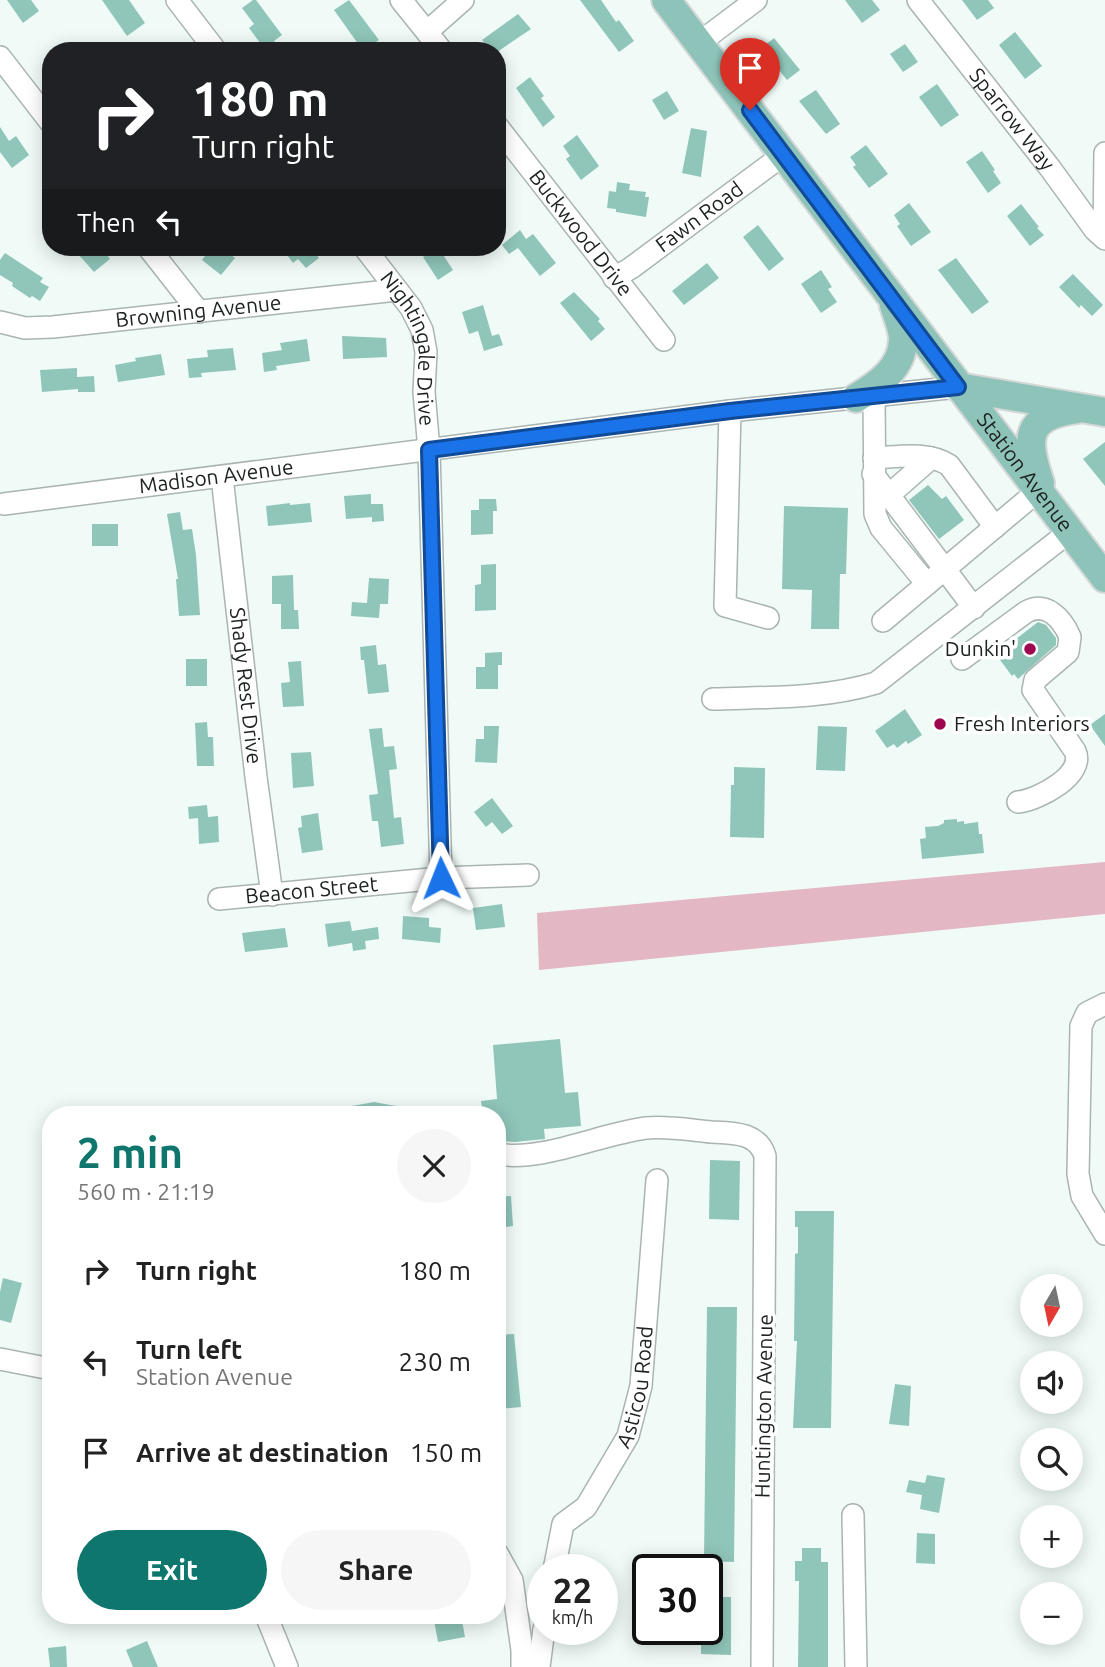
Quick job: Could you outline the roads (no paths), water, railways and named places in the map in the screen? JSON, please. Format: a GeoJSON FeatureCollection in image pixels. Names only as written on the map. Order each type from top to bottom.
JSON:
{"type":"FeatureCollection","features":[{"type":"Feature","properties":{"kind":"main road","name":"Station Avenue"},"geometry":{"type":"LineString","coordinates":[[666,0],[1105,578]]}},
{"type":"Feature","properties":{"kind":"main road"},"geometry":{"type":"LineString","coordinates":[[865,397],[882,382],[899,359],[903,337],[891,296]]}},
{"type":"Feature","properties":{"kind":"main road"},"geometry":{"type":"LineString","coordinates":[[958,387],[1095,410]]}},
{"type":"Feature","properties":{"kind":"main road"},"geometry":{"type":"LineString","coordinates":[[1042,495],[1030,451],[1035,426],[1049,415],[1062,411],[1095,410]]}},
{"type":"Feature","properties":{"kind":"street"},"geometry":{"type":"LineString","coordinates":[[177,0],[209,42]]}},
{"type":"Feature","properties":{"kind":"street"},"geometry":{"type":"LineString","coordinates":[[401,0],[436,42]]}},
{"type":"Feature","properties":{"kind":"street"},"geometry":{"type":"LineString","coordinates":[[428,31],[463,0]]}},
{"type":"Feature","properties":{"kind":"street"},"geometry":{"type":"LineString","coordinates":[[699,43],[756,0]]}},
{"type":"Feature","properties":{"kind":"street","name":"Sparrow Way"},"geometry":{"type":"LineString","coordinates":[[918,0],[1051,168],[1095,230],[1104,238]]}},
{"type":"Feature","properties":{"kind":"street"},"geometry":{"type":"LineString","coordinates":[[0,57],[42,111]]}},
{"type":"Feature","properties":{"kind":"street","name":"Buckwood Drive"},"geometry":{"type":"LineString","coordinates":[[506,138],[664,341]]}},
{"type":"Feature","properties":{"kind":"street"},"geometry":{"type":"LineString","coordinates":[[1104,238],[1105,153]]}},
{"type":"Feature","properties":{"kind":"street","name":"Fawn Road"},"geometry":{"type":"LineString","coordinates":[[614,278],[783,155]]}},
{"type":"Feature","properties":{"kind":"street"},"geometry":{"type":"LineString","coordinates":[[155,256],[199,312]]}},
{"type":"Feature","properties":{"kind":"street","name":"Nightingale Drive"},"geometry":{"type":"LineString","coordinates":[[372,256],[411,308],[422,330],[426,352],[424,392],[429,450],[441,878]]}},
{"type":"Feature","properties":{"kind":"street","name":"Browning Avenue"},"geometry":{"type":"LineString","coordinates":[[0,322],[25,328],[52,327],[397,290]]}},
{"type":"Feature","properties":{"kind":"street","name":"Madison Avenue"},"geometry":{"type":"LineString","coordinates":[[4,504],[730,411],[958,387]]}},
{"type":"Feature","properties":{"kind":"street"},"geometry":{"type":"LineString","coordinates":[[865,397],[874,466],[875,514],[881,528],[927,584]]}},
{"type":"Feature","properties":{"kind":"street"},"geometry":{"type":"LineString","coordinates":[[730,411],[725,606],[768,618]]}},
{"type":"Feature","properties":{"kind":"street"},"geometry":{"type":"LineString","coordinates":[[874,466],[932,458],[949,465],[995,527]]}},
{"type":"Feature","properties":{"kind":"street"},"geometry":{"type":"LineString","coordinates":[[889,495],[932,458]]}},
{"type":"Feature","properties":{"kind":"street"},"geometry":{"type":"LineString","coordinates":[[874,466],[889,495],[974,608]]}},
{"type":"Feature","properties":{"kind":"street","name":"Shady Rest Drive"},"geometry":{"type":"LineString","coordinates":[[222,477],[272,895]]}},
{"type":"Feature","properties":{"kind":"street"},"geometry":{"type":"LineString","coordinates":[[883,621],[995,527],[1042,495]]}},
{"type":"Feature","properties":{"kind":"street"},"geometry":{"type":"LineString","coordinates":[[713,699],[811,696],[850,691],[876,683],[1069,532]]}},
{"type":"Feature","properties":{"kind":"street"},"geometry":{"type":"LineString","coordinates":[[962,659],[1026,612],[1038,607],[1051,611],[1068,631],[1070,647],[1065,655],[1035,680],[1034,693],[1077,756],[1077,762],[1072,773],[1051,775],[1035,799],[1018,802]]}},
{"type":"Feature","properties":{"kind":"street","name":"Beacon Street"},"geometry":{"type":"LineString","coordinates":[[219,899],[441,878],[528,875]]}},
{"type":"Feature","properties":{"kind":"street"},"geometry":{"type":"LineString","coordinates":[[1105,1004],[1087,1013],[1080,1032],[1078,1174],[1082,1196],[1105,1234]]}},
{"type":"Feature","properties":{"kind":"street","name":"Huntington Avenue"},"geometry":{"type":"LineString","coordinates":[[506,1156],[551,1150],[602,1136],[649,1128],[726,1133],[754,1138],[762,1145],[765,1156],[762,1667]]}},
{"type":"Feature","properties":{"kind":"street","name":"Asticou Road"},"geometry":{"type":"LineString","coordinates":[[557,1554],[563,1524],[586,1507],[628,1436],[640,1386],[657,1180]]}},
{"type":"Feature","properties":{"kind":"street"},"geometry":{"type":"LineString","coordinates":[[0,1359],[42,1367]]}},
{"type":"Feature","properties":{"kind":"street"},"geometry":{"type":"LineString","coordinates":[[853,1516],[856,1667]]}},
{"type":"Feature","properties":{"kind":"street"},"geometry":{"type":"LineString","coordinates":[[506,1569],[512,1580],[522,1667]]}},
{"type":"Feature","properties":{"kind":"street"},"geometry":{"type":"LineString","coordinates":[[270,1624],[288,1667]]}},
{"type":"Feature","properties":{"kind":"street"},"geometry":{"type":"LineString","coordinates":[[539,1667],[542,1645]]}},
{"type":"Feature","properties":{"kind":"place","name":"Dunkin'"},"geometry":{"type":"Point","coordinates":[1030,649]}},
{"type":"Feature","properties":{"kind":"place","name":"Fresh Interiors"},"geometry":{"type":"Point","coordinates":[940,724]}}]}
